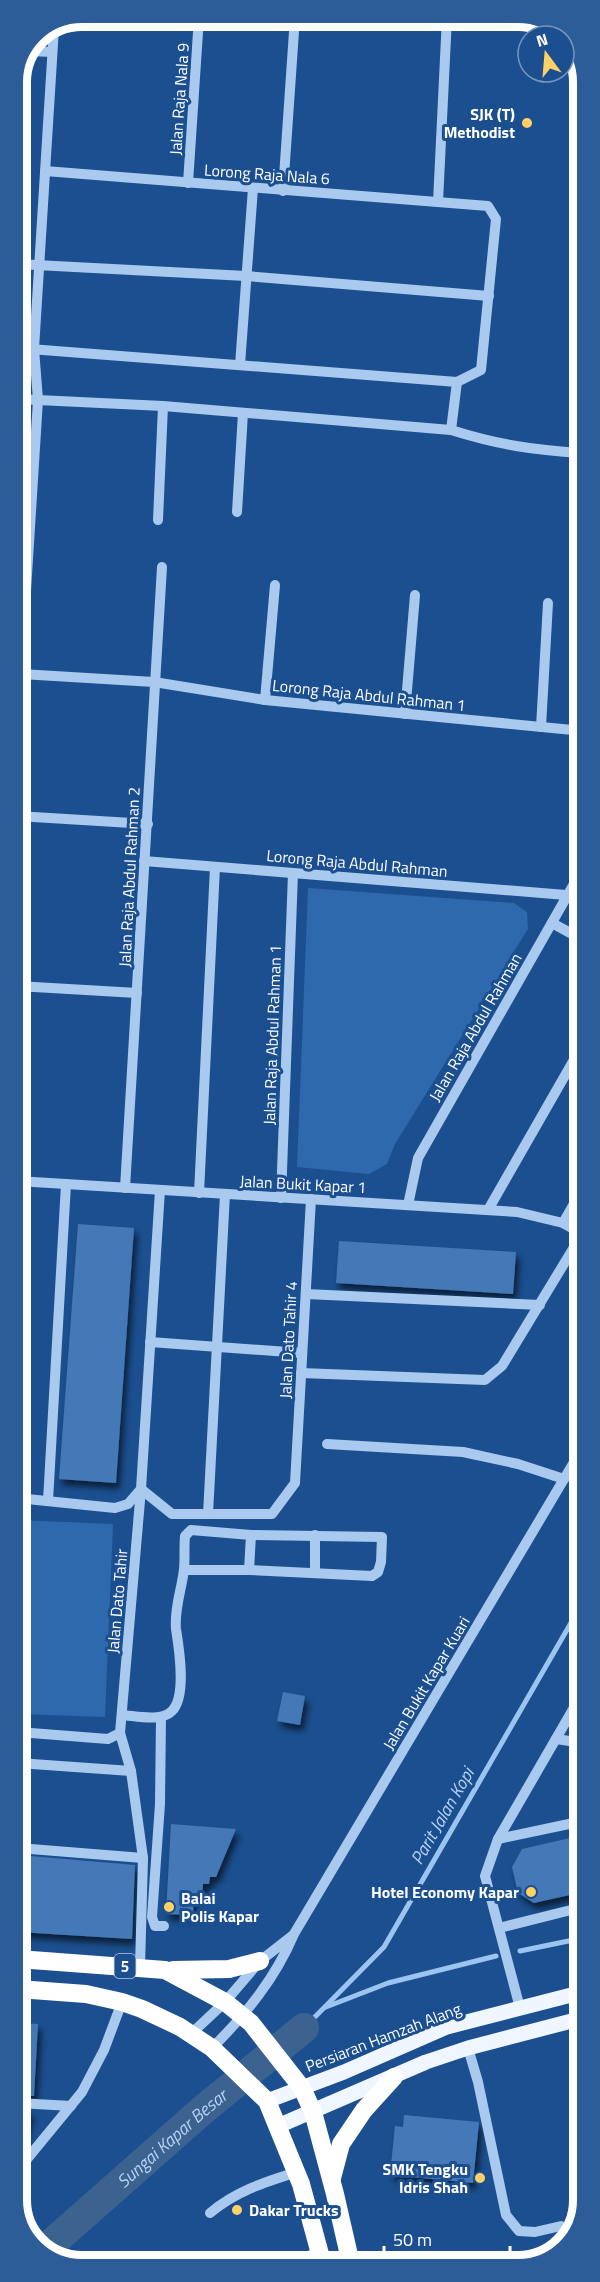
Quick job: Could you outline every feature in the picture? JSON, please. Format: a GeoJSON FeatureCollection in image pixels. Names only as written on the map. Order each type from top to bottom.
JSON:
{"type":"FeatureCollection","features":[{"type":"Feature","properties":{"kind":"highway","name":"5"},"geometry":{"type":"LineString","coordinates":[[27,1960],[140,1966],[165,1970],[225,2001],[247,2020],[297,2081],[313,2112],[349,2255]]}},
{"type":"Feature","properties":{"kind":"highway"},"geometry":{"type":"LineString","coordinates":[[165,1970],[229,1969],[260,1962]]}},
{"type":"Feature","properties":{"kind":"highway","name":"5"},"geometry":{"type":"LineString","coordinates":[[27,1990],[86,1994],[122,2002],[142,2009],[191,2034],[215,2051],[264,2098],[297,2172],[320,2255]]}},
{"type":"Feature","properties":{"kind":"highway"},"geometry":{"type":"LineString","coordinates":[[332,2181],[341,2144],[364,2110],[393,2077]]}},
{"type":"Feature","properties":{"kind":"main road","name":"Persiaran Hamzah Alang"},"geometry":{"type":"LineString","coordinates":[[264,2098],[297,2081],[344,2072],[447,2027],[573,1995]]}},
{"type":"Feature","properties":{"kind":"main road"},"geometry":{"type":"LineString","coordinates":[[278,2126],[426,2062],[468,2048],[573,2021]]}},
{"type":"Feature","properties":{"kind":"street","name":"Jalan Raja Nala 9"},"geometry":{"type":"LineString","coordinates":[[188,183],[199,27]]}},
{"type":"Feature","properties":{"kind":"street"},"geometry":{"type":"LineString","coordinates":[[283,191],[294,27]]}},
{"type":"Feature","properties":{"kind":"street"},"geometry":{"type":"LineString","coordinates":[[438,202],[447,27]]}},
{"type":"Feature","properties":{"kind":"street"},"geometry":{"type":"LineString","coordinates":[[27,564],[38,400],[34,349],[53,35]]}},
{"type":"Feature","properties":{"kind":"street"},"geometry":{"type":"LineString","coordinates":[[36,51],[52,52]]}},
{"type":"Feature","properties":{"kind":"street","name":"Lorong Raja Nala 6"},"geometry":{"type":"LineString","coordinates":[[45,171],[488,206],[496,219],[489,297]]}},
{"type":"Feature","properties":{"kind":"street"},"geometry":{"type":"LineString","coordinates":[[240,365],[253,188]]}},
{"type":"Feature","properties":{"kind":"street"},"geometry":{"type":"LineString","coordinates":[[27,265],[246,276],[489,297],[481,370],[457,382],[27,349]]}},
{"type":"Feature","properties":{"kind":"street"},"geometry":{"type":"LineString","coordinates":[[451,430],[457,382]]}},
{"type":"Feature","properties":{"kind":"street"},"geometry":{"type":"LineString","coordinates":[[27,399],[163,406],[451,430],[487,442],[528,450],[573,452]]}},
{"type":"Feature","properties":{"kind":"street"},"geometry":{"type":"LineString","coordinates":[[158,520],[163,406]]}},
{"type":"Feature","properties":{"kind":"street"},"geometry":{"type":"LineString","coordinates":[[237,512],[243,413]]}},
{"type":"Feature","properties":{"kind":"street","name":"Jalan Raja Abdul Rahman 2"},"geometry":{"type":"LineString","coordinates":[[125,1188],[162,567]]}},
{"type":"Feature","properties":{"kind":"street"},"geometry":{"type":"LineString","coordinates":[[265,700],[275,585]]}},
{"type":"Feature","properties":{"kind":"street"},"geometry":{"type":"LineString","coordinates":[[405,714],[415,595]]}},
{"type":"Feature","properties":{"kind":"street"},"geometry":{"type":"LineString","coordinates":[[541,727],[548,603]]}},
{"type":"Feature","properties":{"kind":"street","name":"Lorong Raja Abdul Rahman 1"},"geometry":{"type":"LineString","coordinates":[[27,674],[154,682],[265,700],[573,730]]}},
{"type":"Feature","properties":{"kind":"street"},"geometry":{"type":"LineString","coordinates":[[27,817],[148,824]]}},
{"type":"Feature","properties":{"kind":"street","name":"Lorong Raja Abdul Rahman"},"geometry":{"type":"LineString","coordinates":[[144,861],[566,895]]}},
{"type":"Feature","properties":{"kind":"street"},"geometry":{"type":"LineString","coordinates":[[199,1193],[215,867]]}},
{"type":"Feature","properties":{"kind":"street","name":"Jalan Raja Abdul Rahman 1"},"geometry":{"type":"LineString","coordinates":[[281,1198],[293,873]]}},
{"type":"Feature","properties":{"kind":"street","name":"Jalan Raja Abdul Rahman"},"geometry":{"type":"LineString","coordinates":[[408,1205],[418,1158],[573,884]]}},
{"type":"Feature","properties":{"kind":"street"},"geometry":{"type":"LineString","coordinates":[[552,923],[573,935]]}},
{"type":"Feature","properties":{"kind":"street"},"geometry":{"type":"LineString","coordinates":[[27,987],[137,993]]}},
{"type":"Feature","properties":{"kind":"street"},"geometry":{"type":"LineString","coordinates":[[488,1210],[573,1061]]}},
{"type":"Feature","properties":{"kind":"street","name":"Jalan Bukit Kapar 1"},"geometry":{"type":"LineString","coordinates":[[27,1182],[517,1212],[563,1223],[573,1228]]}},
{"type":"Feature","properties":{"kind":"street"},"geometry":{"type":"LineString","coordinates":[[48,1501],[66,1184]]}},
{"type":"Feature","properties":{"kind":"street","name":"Jalan Dato Tahir"},"geometry":{"type":"LineString","coordinates":[[120,1734],[141,1489],[160,1190]]}},
{"type":"Feature","properties":{"kind":"street"},"geometry":{"type":"LineString","coordinates":[[27,1499],[115,1508],[129,1504],[141,1489],[172,1514],[208,1514],[225,1194]]}},
{"type":"Feature","properties":{"kind":"street","name":"Jalan Dato Tahir 4"},"geometry":{"type":"LineString","coordinates":[[208,1514],[272,1514],[295,1483],[311,1199]]}},
{"type":"Feature","properties":{"kind":"street"},"geometry":{"type":"LineString","coordinates":[[563,1223],[573,1206]]}},
{"type":"Feature","properties":{"kind":"street"},"geometry":{"type":"LineString","coordinates":[[301,1373],[485,1380],[502,1366],[573,1251]]}},
{"type":"Feature","properties":{"kind":"street"},"geometry":{"type":"LineString","coordinates":[[306,1294],[540,1305]]}},
{"type":"Feature","properties":{"kind":"street"},"geometry":{"type":"LineString","coordinates":[[150,1341],[302,1353]]}},
{"type":"Feature","properties":{"kind":"street"},"geometry":{"type":"LineString","coordinates":[[327,1444],[463,1452],[518,1464],[564,1479]]}},
{"type":"Feature","properties":{"kind":"street","name":"Jalan Bukit Kapar Kuari"},"geometry":{"type":"LineString","coordinates":[[215,2051],[247,2020],[285,1956],[294,1934],[573,1464]]}},
{"type":"Feature","properties":{"kind":"street"},"geometry":{"type":"LineString","coordinates":[[122,1715],[161,1717],[173,1711],[179,1695],[180,1647],[176,1629],[176,1610],[184,1570],[185,1536],[191,1530],[251,1535],[382,1537],[383,1545],[378,1572],[372,1576],[249,1570],[184,1570]]}},
{"type":"Feature","properties":{"kind":"street"},"geometry":{"type":"LineString","coordinates":[[249,1570],[251,1535]]}},
{"type":"Feature","properties":{"kind":"street"},"geometry":{"type":"LineString","coordinates":[[315,1535],[315,1573]]}},
{"type":"Feature","properties":{"kind":"street"},"geometry":{"type":"LineString","coordinates":[[520,2008],[485,1876],[498,1839],[573,1709]]}},
{"type":"Feature","properties":{"kind":"street"},"geometry":{"type":"LineString","coordinates":[[161,1717],[160,1803],[152,1917],[155,1926],[164,1926]]}},
{"type":"Feature","properties":{"kind":"street"},"geometry":{"type":"LineString","coordinates":[[27,1733],[108,1739],[120,1734],[131,1771],[143,1858],[140,1966]]}},
{"type":"Feature","properties":{"kind":"street"},"geometry":{"type":"LineString","coordinates":[[556,1739],[573,1742]]}},
{"type":"Feature","properties":{"kind":"street"},"geometry":{"type":"LineString","coordinates":[[27,1764],[131,1771]]}},
{"type":"Feature","properties":{"kind":"street"},"geometry":{"type":"LineString","coordinates":[[498,1839],[573,1823]]}},
{"type":"Feature","properties":{"kind":"street"},"geometry":{"type":"LineString","coordinates":[[27,1849],[143,1858]]}},
{"type":"Feature","properties":{"kind":"street"},"geometry":{"type":"LineString","coordinates":[[499,1928],[573,1910]]}},
{"type":"Feature","properties":{"kind":"street","name":"Jalan Bukit Kapar Kuari"},"geometry":{"type":"LineString","coordinates":[[191,2034],[260,1962],[294,1934]]}},
{"type":"Feature","properties":{"kind":"street"},"geometry":{"type":"LineString","coordinates":[[27,2159],[82,2092],[104,2050],[122,2002]]}},
{"type":"Feature","properties":{"kind":"street"},"geometry":{"type":"LineString","coordinates":[[468,2048],[484,2106],[506,2215],[519,2231],[535,2232],[561,2226]]}},
{"type":"Feature","properties":{"kind":"street"},"geometry":{"type":"LineString","coordinates":[[27,2104],[71,2106]]}},
{"type":"Feature","properties":{"kind":"street"},"geometry":{"type":"LineString","coordinates":[[210,2213],[224,2201],[252,2186],[297,2172]]}},
{"type":"Feature","properties":{"kind":"shaded area"},"geometry":{"type":"Polygon","coordinates":[[[308,888],[514,903],[527,912],[528,929],[395,1144],[387,1164],[369,1174],[297,1167],[308,888]]]}},
{"type":"Feature","properties":{"kind":"shaded area"},"geometry":{"type":"Polygon","coordinates":[[[27,1520],[113,1524],[105,1717],[27,1714],[27,1520]]]}},
{"type":"Feature","properties":{"kind":"building"},"geometry":{"type":"Polygon","coordinates":[[[78,1224],[134,1228],[116,1483],[59,1479],[78,1224]]]}},
{"type":"Feature","properties":{"kind":"building"},"geometry":{"type":"Polygon","coordinates":[[[339,1241],[516,1252],[513,1294],[336,1283],[339,1241]]]}},
{"type":"Feature","properties":{"kind":"building"},"geometry":{"type":"Polygon","coordinates":[[[283,1692],[305,1696],[300,1725],[277,1721],[283,1692]]]}},
{"type":"Feature","properties":{"kind":"building"},"geometry":{"type":"Polygon","coordinates":[[[171,1824],[236,1829],[216,1877],[210,1877],[209,1884],[203,1884],[202,1896],[194,1895],[193,1915],[166,1914],[171,1824]]]}},
{"type":"Feature","properties":{"kind":"building"},"geometry":{"type":"Polygon","coordinates":[[[573,1837],[573,1894],[534,1903],[518,1893],[512,1867],[522,1849],[573,1837]]]}},
{"type":"Feature","properties":{"kind":"building"},"geometry":{"type":"Polygon","coordinates":[[[27,1856],[135,1865],[132,1939],[27,1933],[27,1856]]]}},
{"type":"Feature","properties":{"kind":"building"},"geometry":{"type":"Polygon","coordinates":[[[27,2023],[38,2024],[34,2096],[27,2096],[27,2023]]]}},
{"type":"Feature","properties":{"kind":"building"},"geometry":{"type":"Polygon","coordinates":[[[27,2111],[31,2111],[27,2124],[27,2111]]]}},
{"type":"Feature","properties":{"kind":"building"},"geometry":{"type":"Polygon","coordinates":[[[404,2115],[479,2122],[473,2183],[390,2175],[395,2126],[403,2127],[404,2115]]]}},
{"type":"Feature","properties":{"kind":"waterway","name":"Parit Jalan Kopi"},"geometry":{"type":"LineString","coordinates":[[304,2028],[384,1947],[573,1619]]}},
{"type":"Feature","properties":{"kind":"waterway"},"geometry":{"type":"LineString","coordinates":[[520,1951],[573,1940]]}},
{"type":"Feature","properties":{"kind":"waterway"},"geometry":{"type":"LineString","coordinates":[[326,2007],[388,1983],[496,1956]]}},
{"type":"Feature","properties":{"kind":"waterway","name":"Sungai Kapar Besar"},"geometry":{"type":"LineString","coordinates":[[50,2245],[205,2108],[304,2028]]}},
{"type":"Feature","properties":{"kind":"place","name":"SJK (T) Methodist"},"geometry":{"type":"Point","coordinates":[527,123]}},
{"type":"Feature","properties":{"kind":"place","name":"Hotel Economy Kapar"},"geometry":{"type":"Point","coordinates":[531,1892]}},
{"type":"Feature","properties":{"kind":"place","name":"Balai Polis Kapar"},"geometry":{"type":"Point","coordinates":[169,1907]}},
{"type":"Feature","properties":{"kind":"place","name":"SMK Tengku Idris Shah"},"geometry":{"type":"Point","coordinates":[480,2178]}},
{"type":"Feature","properties":{"kind":"place","name":"Dakar Trucks"},"geometry":{"type":"Point","coordinates":[237,2210]}}]}
